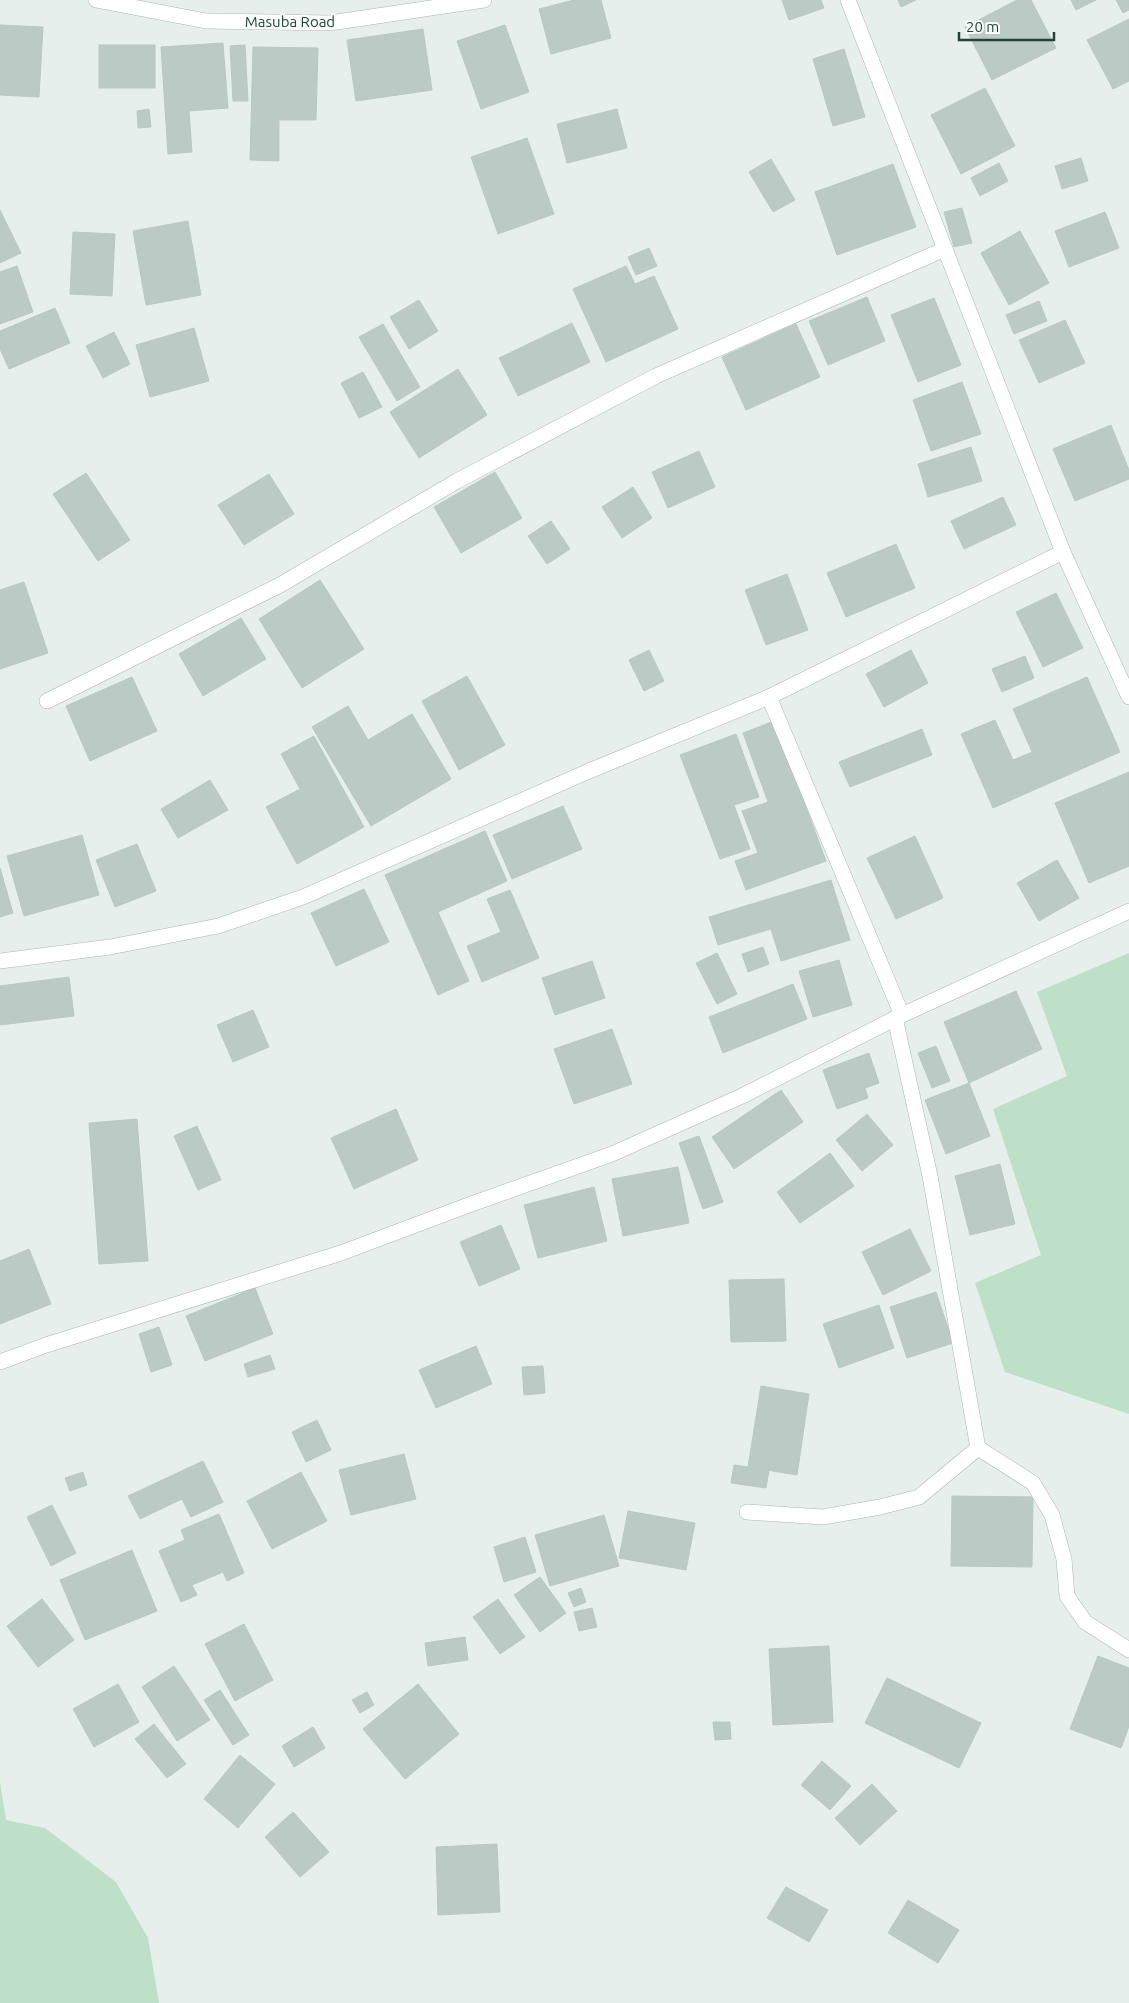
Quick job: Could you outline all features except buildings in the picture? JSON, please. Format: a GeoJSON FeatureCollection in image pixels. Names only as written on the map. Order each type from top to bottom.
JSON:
{"type":"FeatureCollection","features":[{"type":"Feature","properties":{"kind":"street","name":"Masuba Road"},"geometry":{"type":"LineString","coordinates":[[96,0],[206,22],[330,23],[394,7],[484,0]]}},
{"type":"Feature","properties":{"kind":"street"},"geometry":{"type":"LineString","coordinates":[[848,0],[1063,552],[1129,697]]}},
{"type":"Feature","properties":{"kind":"street"},"geometry":{"type":"LineString","coordinates":[[47,701],[280,585],[457,481],[656,376],[945,249]]}},
{"type":"Feature","properties":{"kind":"street"},"geometry":{"type":"LineString","coordinates":[[0,961],[110,947],[218,926],[303,898],[589,771],[769,697],[1063,552]]}},
{"type":"Feature","properties":{"kind":"street"},"geometry":{"type":"LineString","coordinates":[[769,697],[898,1016],[930,1176],[978,1448],[1034,1483],[1052,1515],[1064,1559],[1067,1596],[1085,1622],[1129,1650]]}},
{"type":"Feature","properties":{"kind":"street"},"geometry":{"type":"LineString","coordinates":[[0,1362],[46,1345],[341,1253],[612,1154],[742,1096],[898,1016],[1129,911]]}},
{"type":"Feature","properties":{"kind":"street"},"geometry":{"type":"LineString","coordinates":[[747,1512],[823,1516],[880,1507],[918,1497],[978,1448]]}},
{"type":"Feature","properties":{"kind":"green space"},"geometry":{"type":"Polygon","coordinates":[[[1129,953],[1129,1414],[1005,1372],[975,1283],[1041,1255],[993,1109],[1067,1076],[1037,992],[1129,953]]]}},
{"type":"Feature","properties":{"kind":"green space"},"geometry":{"type":"Polygon","coordinates":[[[0,1782],[6,1820],[45,1828],[116,1882],[148,1938],[159,2003],[0,2003],[0,1782]]]}}]}
